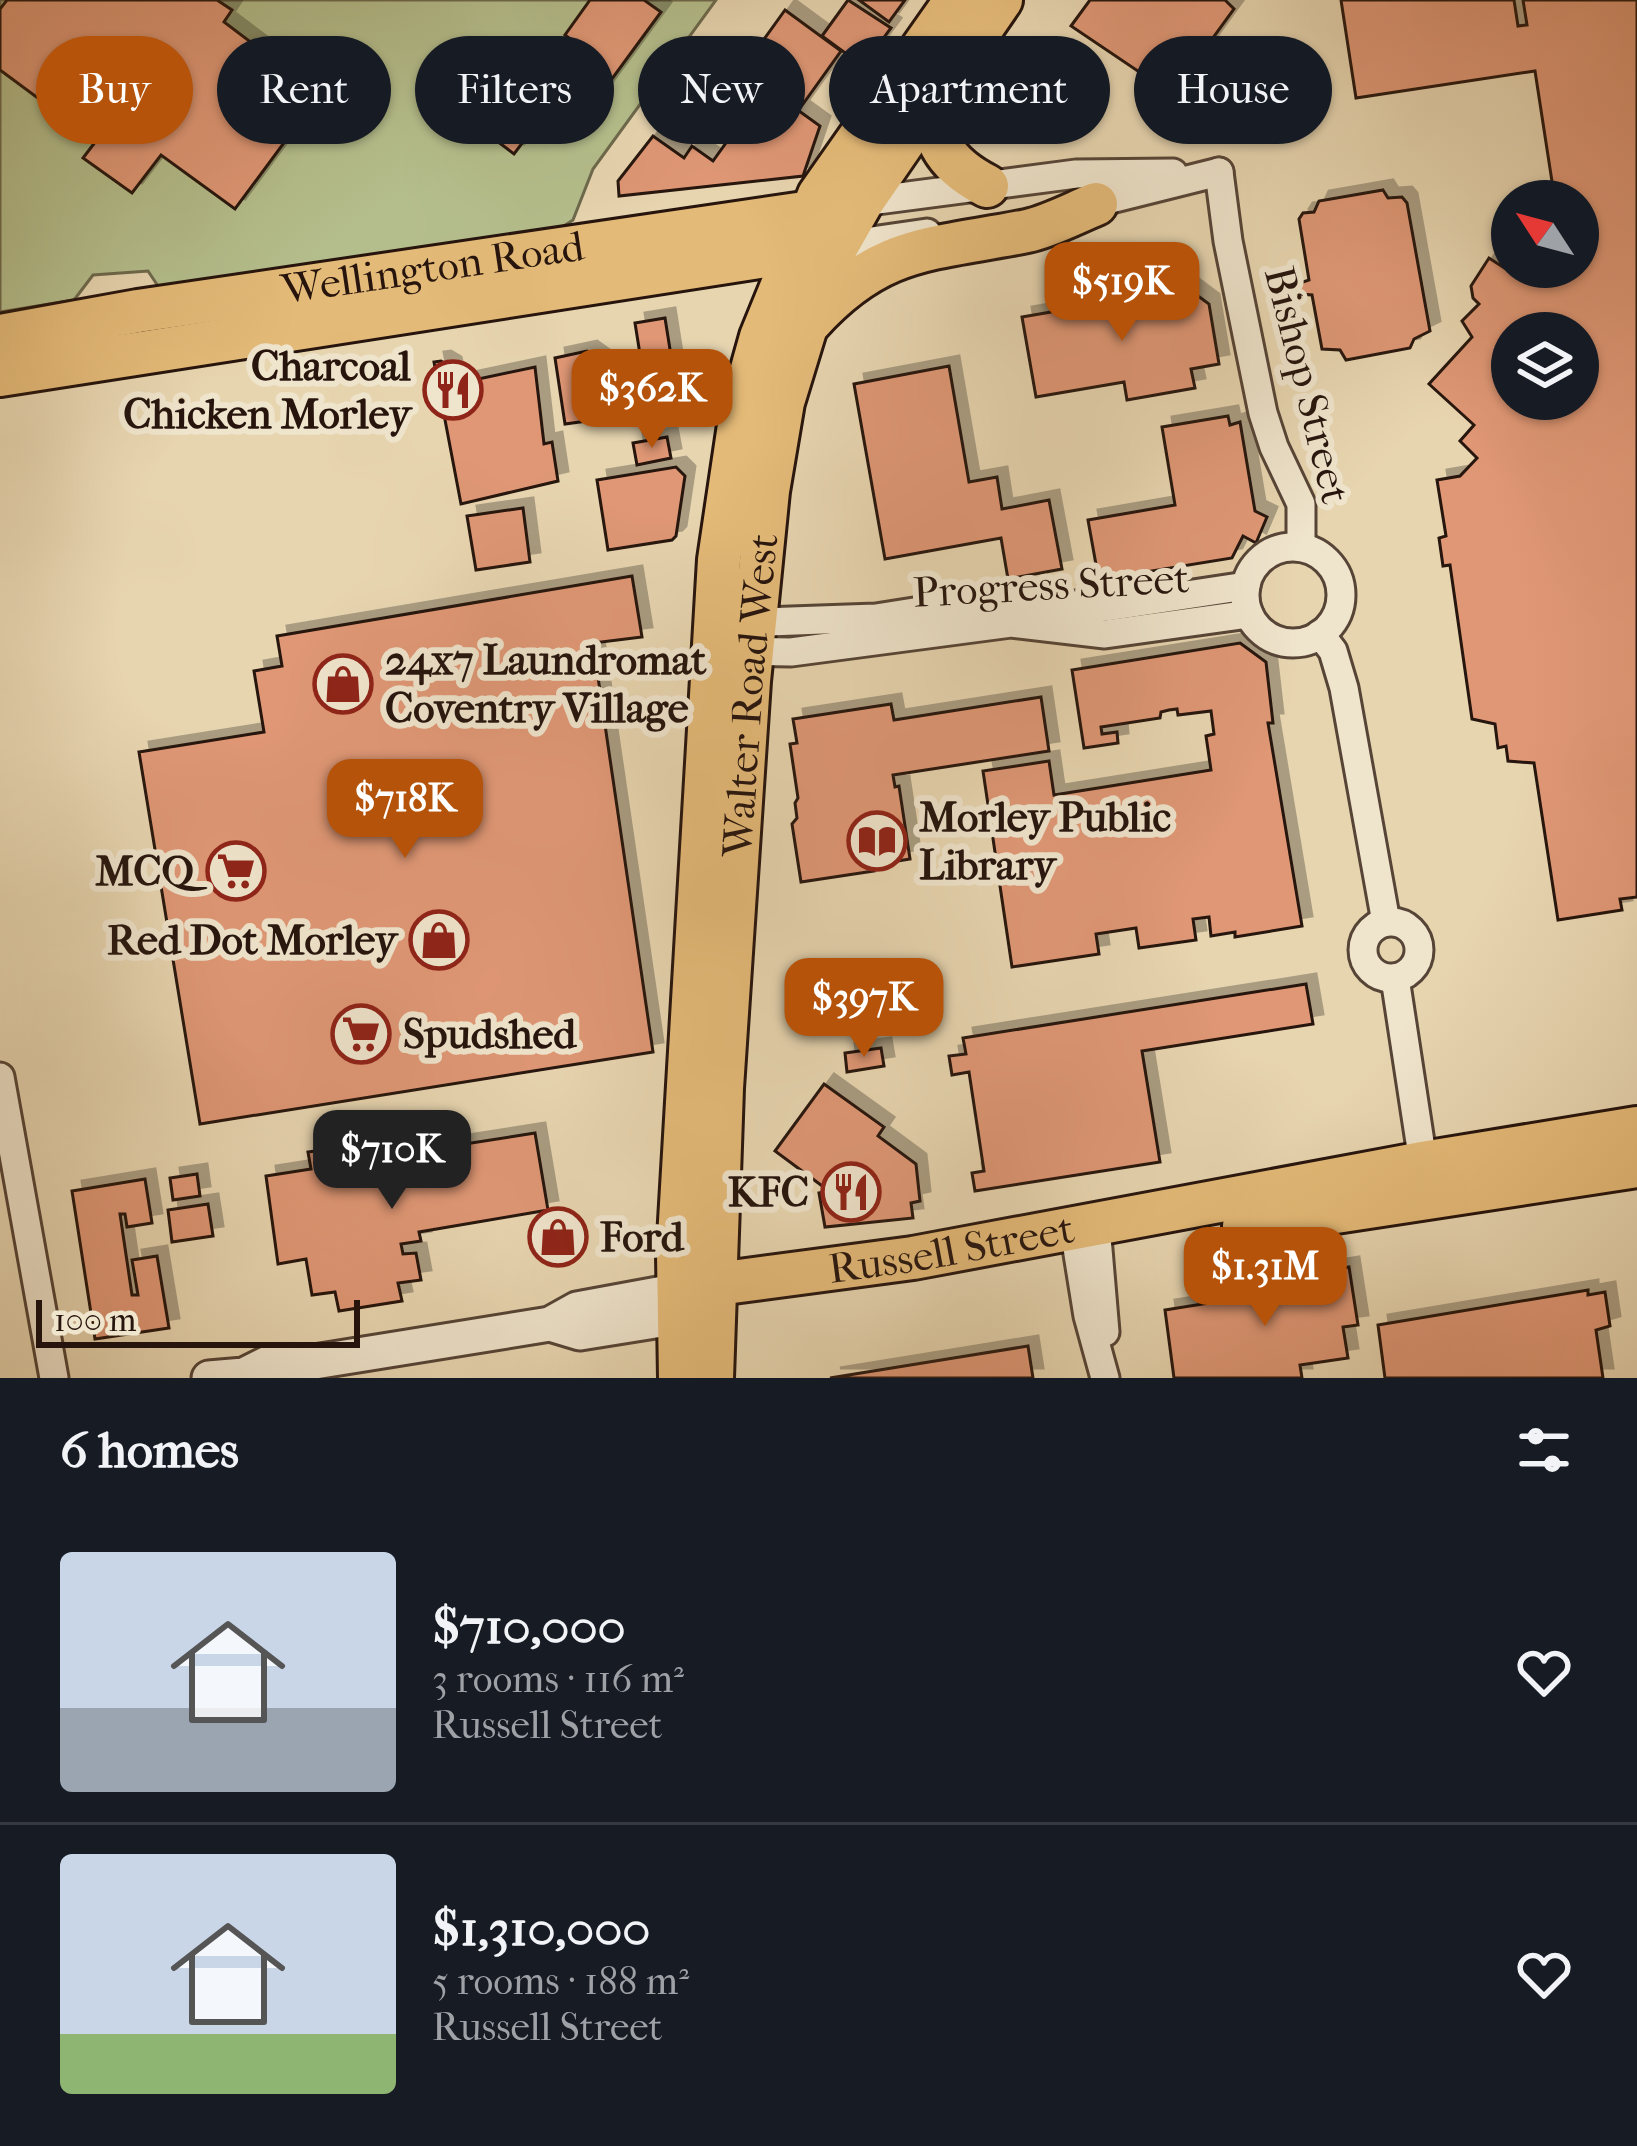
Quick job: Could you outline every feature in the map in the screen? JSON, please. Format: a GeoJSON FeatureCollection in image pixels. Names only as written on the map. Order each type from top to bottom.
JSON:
{"type":"FeatureCollection","features":[{"type":"Feature","properties":{"kind":"main road","name":"Walter Road West"},"geometry":{"type":"LineString","coordinates":[[734,637],[730,473],[761,337],[814,237],[842,159],[956,0]]}},
{"type":"Feature","properties":{"kind":"main road"},"geometry":{"type":"LineString","coordinates":[[976,36],[1001,0]]}},
{"type":"Feature","properties":{"kind":"main road"},"geometry":{"type":"LineString","coordinates":[[862,202],[901,144]]}},
{"type":"Feature","properties":{"kind":"main road"},"geometry":{"type":"LineString","coordinates":[[939,144],[963,173],[987,186]]}},
{"type":"Feature","properties":{"kind":"main road","name":"Wellington Road"},"geometry":{"type":"LineString","coordinates":[[0,375],[703,265],[814,237],[862,202]]}},
{"type":"Feature","properties":{"kind":"main road"},"geometry":{"type":"LineString","coordinates":[[806,327],[831,298],[907,253],[1032,230],[1096,204]]}},
{"type":"Feature","properties":{"kind":"main road","name":"Wellington Road"},"geometry":{"type":"LineString","coordinates":[[0,336],[753,218],[814,237]]}},
{"type":"Feature","properties":{"kind":"main road","name":"Walter Road West"},"geometry":{"type":"LineString","coordinates":[[712,1378],[697,1300],[687,1094],[734,637],[775,443],[806,327],[814,237]]}},
{"type":"Feature","properties":{"kind":"main road"},"geometry":{"type":"LineString","coordinates":[[703,265],[733,277],[745,290],[751,320],[761,337]]}},
{"type":"Feature","properties":{"kind":"main road","name":"Russell Street"},"geometry":{"type":"LineString","coordinates":[[697,1300],[848,1268],[1087,1240],[1426,1181],[1637,1128]]}},
{"type":"Feature","properties":{"kind":"main road","name":"Russell Street"},"geometry":{"type":"LineString","coordinates":[[1426,1181],[1637,1166]]}},
{"type":"Feature","properties":{"kind":"main road","name":"Walter Road West"},"geometry":{"type":"LineString","coordinates":[[680,1378],[697,1300]]}},
{"type":"Feature","properties":{"kind":"street"},"geometry":{"type":"LineString","coordinates":[[814,237],[1096,204],[1219,172]]}},
{"type":"Feature","properties":{"kind":"street"},"geometry":{"type":"LineString","coordinates":[[862,202],[1076,174],[1219,172]]}},
{"type":"Feature","properties":{"kind":"street","name":"Bishop Street"},"geometry":{"type":"LineString","coordinates":[[1219,172],[1263,413],[1301,504],[1301,547]]}},
{"type":"Feature","properties":{"kind":"street"},"geometry":{"type":"LineString","coordinates":[[1301,547],[1324,558],[1338,578],[1340,603],[1329,626],[1309,640],[1272,638],[1248,600],[1260,559],[1277,550],[1301,547]]}},
{"type":"Feature","properties":{"kind":"street","name":"Progress Street"},"geometry":{"type":"LineString","coordinates":[[734,637],[791,652],[1010,622],[1105,634],[1248,600]]}},
{"type":"Feature","properties":{"kind":"street"},"geometry":{"type":"LineString","coordinates":[[1320,634],[1333,652],[1344,688],[1387,922]]}},
{"type":"Feature","properties":{"kind":"street"},"geometry":{"type":"LineString","coordinates":[[1387,922],[1409,928],[1419,949],[1415,965],[1395,978],[1373,972],[1363,953],[1366,936],[1387,922]]}},
{"type":"Feature","properties":{"kind":"street"},"geometry":{"type":"LineString","coordinates":[[1395,978],[1426,1181]]}},
{"type":"Feature","properties":{"kind":"street"},"geometry":{"type":"LineString","coordinates":[[0,1081],[54,1378]]}},
{"type":"Feature","properties":{"kind":"street"},"geometry":{"type":"LineString","coordinates":[[1087,1240],[1106,1316],[1104,1372]]}},
{"type":"Feature","properties":{"kind":"street","name":"Russell Street"},"geometry":{"type":"LineString","coordinates":[[209,1378],[244,1375],[270,1363],[350,1367],[550,1324],[578,1309],[697,1300]]}},
{"type":"Feature","properties":{"kind":"green space"},"geometry":{"type":"Polygon","coordinates":[[[0,0],[716,0],[690,36],[638,36],[638,107],[614,140],[614,36],[415,36],[415,144],[611,144],[593,169],[573,220],[556,231],[160,289],[148,271],[93,275],[74,300],[0,312],[0,0]]]}},
{"type":"Feature","properties":{"kind":"building"},"geometry":{"type":"Polygon","coordinates":[[[7,0],[217,0],[232,10],[224,22],[243,36],[217,36],[217,144],[283,144],[235,209],[161,155],[132,193],[83,158],[94,144],[193,144],[193,36],[36,36],[36,97],[0,70],[0,9],[7,0]]]}},
{"type":"Feature","properties":{"kind":"building"},"geometry":{"type":"Polygon","coordinates":[[[590,0],[644,0],[661,12],[643,36],[638,36],[638,43],[614,76],[614,36],[565,35],[590,0]]]}},
{"type":"Feature","properties":{"kind":"building"},"geometry":{"type":"Polygon","coordinates":[[[848,0],[891,28],[885,36],[829,36],[829,41],[822,36],[848,0]]]}},
{"type":"Feature","properties":{"kind":"building"},"geometry":{"type":"Polygon","coordinates":[[[859,0],[905,0],[889,22],[859,0]]]}},
{"type":"Feature","properties":{"kind":"building"},"geometry":{"type":"Polygon","coordinates":[[[1090,0],[1225,0],[1234,9],[1214,36],[1134,36],[1134,68],[1110,52],[1110,36],[1086,36],[1071,26],[1090,0]]]}},
{"type":"Feature","properties":{"kind":"building"},"geometry":{"type":"Polygon","coordinates":[[[1341,0],[1514,0],[1518,26],[1527,25],[1523,0],[1637,0],[1637,897],[1620,899],[1622,910],[1558,920],[1534,763],[1508,761],[1506,746],[1498,748],[1495,724],[1472,719],[1450,565],[1443,566],[1439,538],[1446,536],[1437,480],[1460,476],[1477,458],[1460,441],[1474,425],[1429,384],[1472,337],[1462,321],[1479,304],[1471,286],[1489,258],[1491,288],[1599,288],[1599,180],[1552,180],[1535,71],[1356,98],[1341,0]]]}},
{"type":"Feature","properties":{"kind":"building"},"geometry":{"type":"Polygon","coordinates":[[[785,10],[829,42],[829,68],[805,101],[805,36],[766,36],[785,10]]]}},
{"type":"Feature","properties":{"kind":"building"},"geometry":{"type":"Polygon","coordinates":[[[805,115],[820,126],[803,176],[619,196],[618,181],[647,144],[664,144],[684,158],[692,146],[713,161],[725,144],[805,144],[805,115]]]}},
{"type":"Feature","properties":{"kind":"building"},"geometry":{"type":"Polygon","coordinates":[[[501,144],[522,144],[514,154],[501,144]]]}},
{"type":"Feature","properties":{"kind":"building"},"geometry":{"type":"Polygon","coordinates":[[[1383,190],[1388,198],[1402,197],[1407,203],[1430,331],[1414,339],[1410,348],[1346,360],[1340,350],[1322,349],[1312,295],[1299,294],[1300,283],[1309,280],[1299,219],[1303,213],[1314,212],[1319,201],[1383,190]]]}},
{"type":"Feature","properties":{"kind":"building"},"geometry":{"type":"Polygon","coordinates":[[[1186,287],[1209,304],[1219,364],[1191,369],[1195,388],[1127,400],[1124,382],[1036,397],[1022,317],[1080,307],[1078,296],[1108,291],[1110,302],[1186,287]]]}},
{"type":"Feature","properties":{"kind":"building"},"geometry":{"type":"Polygon","coordinates":[[[665,318],[680,412],[650,417],[635,323],[665,318]]]}},
{"type":"Feature","properties":{"kind":"building"},"geometry":{"type":"Polygon","coordinates":[[[587,351],[601,361],[609,418],[565,424],[555,358],[587,351]]]}},
{"type":"Feature","properties":{"kind":"building"},"geometry":{"type":"Polygon","coordinates":[[[434,362],[451,367],[455,384],[535,367],[544,444],[552,442],[558,481],[461,504],[434,362]]]}},
{"type":"Feature","properties":{"kind":"building"},"geometry":{"type":"Polygon","coordinates":[[[949,366],[969,482],[997,477],[1002,509],[1049,500],[1062,569],[1008,579],[1001,538],[885,559],[854,384],[949,366]]]}},
{"type":"Feature","properties":{"kind":"building"},"geometry":{"type":"Polygon","coordinates":[[[1228,416],[1230,425],[1240,422],[1255,511],[1267,517],[1256,543],[1243,536],[1232,558],[1109,578],[1097,570],[1088,520],[1175,505],[1162,427],[1228,416]]]}},
{"type":"Feature","properties":{"kind":"building"},"geometry":{"type":"Polygon","coordinates":[[[667,437],[671,458],[637,465],[633,443],[667,437]]]}},
{"type":"Feature","properties":{"kind":"building"},"geometry":{"type":"Polygon","coordinates":[[[676,467],[685,476],[676,536],[608,550],[597,480],[676,467]]]}},
{"type":"Feature","properties":{"kind":"building"},"geometry":{"type":"Polygon","coordinates":[[[523,508],[530,562],[476,570],[467,516],[523,508]]]}},
{"type":"Feature","properties":{"kind":"building"},"geometry":{"type":"Polygon","coordinates":[[[632,576],[642,637],[593,643],[653,1052],[200,1124],[139,752],[264,732],[254,671],[282,666],[277,636],[632,576]]]}},
{"type":"Feature","properties":{"kind":"building"},"geometry":{"type":"Polygon","coordinates":[[[1240,643],[1266,662],[1273,723],[1268,723],[1302,926],[1235,937],[1235,932],[1211,936],[1209,917],[1193,919],[1196,940],[1139,948],[1136,928],[1096,934],[1099,954],[1012,967],[983,771],[1049,761],[1054,795],[1211,770],[1206,736],[1214,734],[1211,711],[1178,715],[1177,709],[1169,710],[1161,712],[1160,718],[1101,727],[1102,734],[1117,732],[1118,743],[1084,748],[1072,670],[1240,643]]]}},
{"type":"Feature","properties":{"kind":"building"},"geometry":{"type":"Polygon","coordinates":[[[1041,697],[1049,751],[893,775],[895,787],[899,786],[910,859],[873,865],[874,871],[801,882],[792,824],[798,798],[790,744],[797,743],[793,719],[891,704],[894,720],[1041,697]]]}},
{"type":"Feature","properties":{"kind":"building"},"geometry":{"type":"Polygon","coordinates":[[[1306,984],[1313,1024],[1142,1051],[1160,1162],[975,1191],[972,1173],[984,1171],[969,1072],[952,1075],[949,1056],[966,1054],[963,1038],[1306,984]]]}},
{"type":"Feature","properties":{"kind":"building"},"geometry":{"type":"Polygon","coordinates":[[[881,1048],[884,1066],[847,1072],[845,1053],[881,1048]]]}},
{"type":"Feature","properties":{"kind":"building"},"geometry":{"type":"Polygon","coordinates":[[[824,1084],[884,1127],[878,1136],[916,1164],[920,1201],[911,1203],[913,1218],[825,1227],[819,1193],[829,1191],[775,1151],[824,1084]]]}},
{"type":"Feature","properties":{"kind":"building"},"geometry":{"type":"Polygon","coordinates":[[[535,1133],[548,1210],[419,1232],[421,1241],[401,1244],[403,1254],[416,1253],[421,1280],[398,1283],[402,1301],[339,1311],[335,1292],[312,1295],[306,1259],[278,1264],[266,1176],[311,1169],[308,1152],[358,1145],[361,1162],[406,1153],[411,1185],[441,1180],[438,1162],[454,1160],[452,1146],[535,1133]]]}},
{"type":"Feature","properties":{"kind":"building"},"geometry":{"type":"Polygon","coordinates":[[[197,1174],[200,1196],[173,1200],[170,1178],[197,1174]]]}},
{"type":"Feature","properties":{"kind":"building"},"geometry":{"type":"Polygon","coordinates":[[[145,1179],[152,1223],[127,1227],[125,1214],[120,1214],[132,1295],[138,1295],[132,1260],[157,1256],[169,1328],[95,1339],[72,1191],[145,1179]]]}},
{"type":"Feature","properties":{"kind":"building"},"geometry":{"type":"Polygon","coordinates":[[[208,1204],[213,1236],[172,1242],[168,1210],[208,1204]]]}},
{"type":"Feature","properties":{"kind":"building"},"geometry":{"type":"Polygon","coordinates":[[[1349,1267],[1358,1325],[1343,1327],[1348,1358],[1300,1365],[1302,1378],[1174,1378],[1165,1310],[1240,1298],[1240,1289],[1249,1283],[1349,1267]]]}},
{"type":"Feature","properties":{"kind":"building"},"geometry":{"type":"Polygon","coordinates":[[[1588,1290],[1588,1295],[1605,1292],[1610,1326],[1596,1330],[1603,1378],[1385,1378],[1378,1325],[1588,1290]]]}},
{"type":"Feature","properties":{"kind":"building"},"geometry":{"type":"Polygon","coordinates":[[[1028,1346],[1033,1378],[830,1378],[966,1356],[1028,1346]]]}},
{"type":"Feature","properties":{"kind":"place","name":"Charcoal Chicken Morley"},"geometry":{"type":"Point","coordinates":[453,390]}},
{"type":"Feature","properties":{"kind":"place","name":"24x7 Laundromat Coventry Village"},"geometry":{"type":"Point","coordinates":[343,684]}},
{"type":"Feature","properties":{"kind":"place","name":"Morley Public Library"},"geometry":{"type":"Point","coordinates":[877,841]}},
{"type":"Feature","properties":{"kind":"place","name":"MCQ"},"geometry":{"type":"Point","coordinates":[236,871]}},
{"type":"Feature","properties":{"kind":"place","name":"Red Dot Morley"},"geometry":{"type":"Point","coordinates":[439,940]}},
{"type":"Feature","properties":{"kind":"place","name":"Spudshed"},"geometry":{"type":"Point","coordinates":[361,1034]}},
{"type":"Feature","properties":{"kind":"place","name":"KFC"},"geometry":{"type":"Point","coordinates":[851,1192]}},
{"type":"Feature","properties":{"kind":"place","name":"Ford"},"geometry":{"type":"Point","coordinates":[558,1237]}}]}
